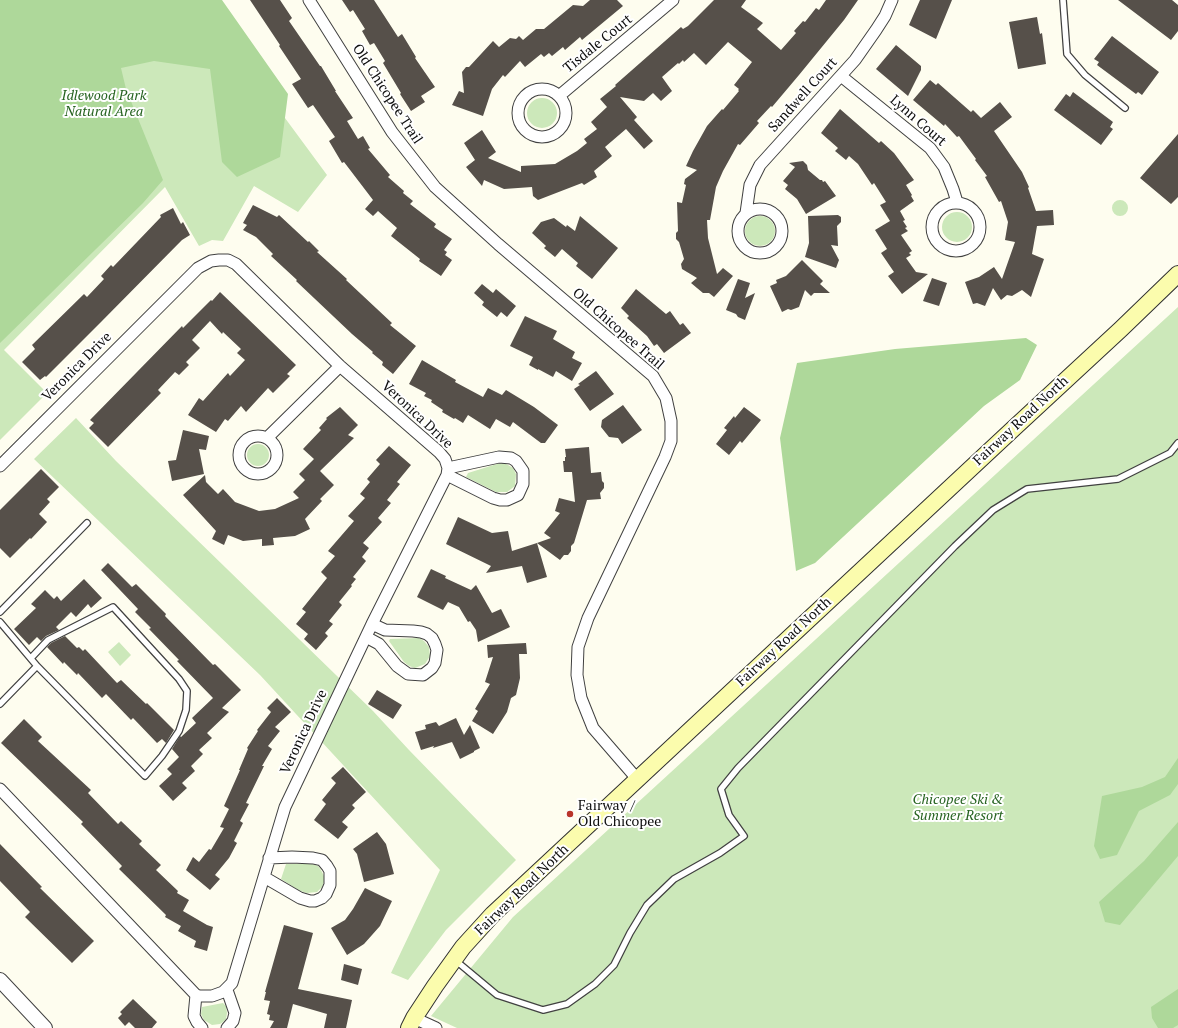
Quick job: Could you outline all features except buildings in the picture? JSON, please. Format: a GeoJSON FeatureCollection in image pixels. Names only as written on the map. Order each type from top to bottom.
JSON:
{"type":"FeatureCollection","features":[{"type":"Feature","properties":{"kind":"main road","name":"Fairway Road North"},"geometry":{"type":"LineString","coordinates":[[412,1023],[435,986],[454,960],[493,914],[1121,329],[1178,274]]}},
{"type":"Feature","properties":{"kind":"street","name":"Old Chicopee Trail"},"geometry":{"type":"LineString","coordinates":[[309,0],[392,132],[435,187],[498,244],[653,376],[666,398],[671,421],[671,441],[665,457],[588,618],[578,647],[577,675],[581,698],[593,728],[638,780]]}},
{"type":"Feature","properties":{"kind":"street","name":"Tisdale Court"},"geometry":{"type":"LineString","coordinates":[[559,96],[673,0]]}},
{"type":"Feature","properties":{"kind":"street","name":"Sandwell Court"},"geometry":{"type":"LineString","coordinates":[[746,213],[760,208],[773,213],[778,218],[782,225],[782,232],[780,240],[771,250],[764,253],[749,251],[739,240],[737,233],[738,226],[746,213],[750,185],[760,165],[855,60],[885,16],[892,0]]}},
{"type":"Feature","properties":{"kind":"street","name":"Lynn Court"},"geometry":{"type":"LineString","coordinates":[[841,76],[930,148],[944,166],[957,202]]}},
{"type":"Feature","properties":{"kind":"street"},"geometry":{"type":"LineString","coordinates":[[537,89],[552,91],[559,96],[564,102],[566,110],[563,125],[558,131],[551,135],[543,136],[528,132],[523,127],[519,120],[518,112],[524,97],[537,89]]}},
{"type":"Feature","properties":{"kind":"street"},"geometry":{"type":"LineString","coordinates":[[957,202],[972,208],[978,214],[981,222],[979,235],[972,246],[965,250],[956,251],[948,250],[936,241],[932,226],[933,219],[942,207],[949,203],[957,202]]}},
{"type":"Feature","properties":{"kind":"street","name":"Veronica Drive"},"geometry":{"type":"LineString","coordinates":[[0,466],[198,268],[211,260],[228,260],[236,264],[340,366],[439,452],[445,460],[447,472],[372,624],[286,807],[269,858],[232,983],[227,990]]}},
{"type":"Feature","properties":{"kind":"street"},"geometry":{"type":"LineString","coordinates":[[268,438],[340,366]]}},
{"type":"Feature","properties":{"kind":"street"},"geometry":{"type":"LineString","coordinates":[[499,457],[511,458],[516,461],[523,471],[523,484],[518,495],[507,500],[500,500],[493,498],[447,472],[499,457]]}},
{"type":"Feature","properties":{"kind":"street"},"geometry":{"type":"LineString","coordinates":[[366,637],[379,644],[397,666],[408,674],[423,675],[432,668],[435,663],[437,650],[436,644],[427,634],[413,631],[385,630],[372,624]]}},
{"type":"Feature","properties":{"kind":"street"},"geometry":{"type":"LineString","coordinates":[[0,789],[196,994],[200,996],[212,996],[218,995],[227,990],[234,1013],[233,1021],[227,1028]]}},
{"type":"Feature","properties":{"kind":"street"},"geometry":{"type":"LineString","coordinates":[[264,877],[300,898],[310,901],[315,901],[322,898],[326,894],[330,885],[330,871],[322,860],[292,857],[269,858]]}},
{"type":"Feature","properties":{"kind":"street"},"geometry":{"type":"LineString","coordinates":[[0,980],[45,1028]]}},
{"type":"Feature","properties":{"kind":"street"},"geometry":{"type":"LineString","coordinates":[[196,994],[194,1016],[202,1028]]}},
{"type":"Feature","properties":{"kind":"street"},"geometry":{"type":"LineString","coordinates":[[412,1023],[436,1028]]}},
{"type":"Feature","properties":{"kind":"lane"},"geometry":{"type":"LineString","coordinates":[[1063,0],[1067,54],[1085,75],[1125,108]]}},
{"type":"Feature","properties":{"kind":"lane"},"geometry":{"type":"LineString","coordinates":[[454,960],[497,996],[543,1010],[567,1004],[595,984],[614,965],[630,933],[647,905],[674,879],[720,853],[744,836],[729,815],[722,788],[738,768],[993,510],[1028,489],[1118,479],[1170,453],[1178,443]]}},
{"type":"Feature","properties":{"kind":"lane"},"geometry":{"type":"LineString","coordinates":[[0,612],[87,523]]}},
{"type":"Feature","properties":{"kind":"lane"},"geometry":{"type":"LineString","coordinates":[[0,622],[37,666],[145,776],[162,756],[179,731],[186,710],[187,690],[179,678],[113,607],[48,640],[31,658]]}},
{"type":"Feature","properties":{"kind":"lane"},"geometry":{"type":"LineString","coordinates":[[0,704],[37,666]]}},
{"type":"Feature","properties":{"kind":"green space","name":"Idlewood Park Natural Area"},"geometry":{"type":"Polygon","coordinates":[[[0,0],[198,0],[327,175],[298,212],[254,186],[223,241],[212,240],[199,246],[165,187],[4,350],[47,393],[0,440],[0,0]]]}},
{"type":"Feature","properties":{"kind":"green space","name":"Idlewood Park Natural Area"},"geometry":{"type":"Polygon","coordinates":[[[0,0],[222,0],[288,94],[280,157],[237,177],[222,162],[210,69],[154,61],[121,68],[126,89],[163,180],[143,203],[0,343],[0,0]]]}},
{"type":"Feature","properties":{"kind":"green space"},"geometry":{"type":"Polygon","coordinates":[[[542,98],[548,99],[556,107],[556,119],[548,127],[542,128],[536,127],[528,119],[527,113],[528,107],[536,99],[542,98]]]}},
{"type":"Feature","properties":{"kind":"green space"},"geometry":{"type":"Polygon","coordinates":[[[1120,200],[1126,202],[1128,208],[1126,214],[1120,216],[1114,214],[1112,208],[1114,202],[1120,200]]]}},
{"type":"Feature","properties":{"kind":"green space"},"geometry":{"type":"Polygon","coordinates":[[[957,212],[968,216],[972,227],[968,238],[957,242],[946,238],[942,227],[946,216],[957,212]]]}},
{"type":"Feature","properties":{"kind":"green space"},"geometry":{"type":"Polygon","coordinates":[[[760,216],[771,220],[775,231],[771,242],[760,246],[749,242],[745,231],[749,220],[760,216]]]}},
{"type":"Feature","properties":{"kind":"green space","name":"Chicopee Ski & Summer Resort"},"geometry":{"type":"Polygon","coordinates":[[[1178,307],[1178,1028],[457,1028],[431,1016],[513,917],[1178,307]]]}},
{"type":"Feature","properties":{"kind":"green space"},"geometry":{"type":"Polygon","coordinates":[[[1026,338],[1037,345],[1020,380],[984,406],[815,563],[796,571],[780,438],[797,363],[895,349],[1026,338]]]}},
{"type":"Feature","properties":{"kind":"green space"},"geometry":{"type":"Polygon","coordinates":[[[76,418],[116,461],[373,711],[516,860],[446,930],[408,980],[391,973],[440,870],[260,675],[34,459],[76,418]]]}},
{"type":"Feature","properties":{"kind":"green space"},"geometry":{"type":"Polygon","coordinates":[[[258,444],[266,447],[269,455],[266,463],[258,466],[250,463],[247,455],[250,447],[258,444]]]}},
{"type":"Feature","properties":{"kind":"green space"},"geometry":{"type":"Polygon","coordinates":[[[503,463],[513,468],[516,474],[515,486],[507,492],[496,492],[466,477],[468,473],[503,463]]]}},
{"type":"Feature","properties":{"kind":"green space"},"geometry":{"type":"Polygon","coordinates":[[[419,638],[429,647],[430,656],[425,664],[415,668],[404,662],[389,641],[390,639],[419,638]]]}},
{"type":"Feature","properties":{"kind":"green space"},"geometry":{"type":"Polygon","coordinates":[[[119,642],[131,655],[120,666],[108,652],[119,642]]]}},
{"type":"Feature","properties":{"kind":"green space"},"geometry":{"type":"Polygon","coordinates":[[[1178,758],[1178,784],[1170,795],[1139,811],[1117,855],[1100,859],[1094,846],[1102,796],[1142,787],[1165,777],[1178,758]]]}},
{"type":"Feature","properties":{"kind":"green space"},"geometry":{"type":"Polygon","coordinates":[[[1178,822],[1178,856],[1120,925],[1105,922],[1099,902],[1144,861],[1178,822]]]}},
{"type":"Feature","properties":{"kind":"green space"},"geometry":{"type":"Polygon","coordinates":[[[286,864],[312,864],[318,866],[324,876],[322,887],[317,892],[307,893],[300,891],[281,879],[286,864]]]}},
{"type":"Feature","properties":{"kind":"green space"},"geometry":{"type":"Polygon","coordinates":[[[1178,989],[1178,1025],[1173,1028],[1158,1028],[1152,1018],[1151,1007],[1178,989]]]}},
{"type":"Feature","properties":{"kind":"green space"},"geometry":{"type":"Polygon","coordinates":[[[223,1003],[226,1006],[227,1013],[226,1019],[223,1022],[212,1025],[204,1020],[201,1014],[202,1007],[223,1003]]]}},
{"type":"Feature","properties":{"kind":"place","name":"Fairway / Old Chicopee"},"geometry":{"type":"Point","coordinates":[570,814]}}]}
